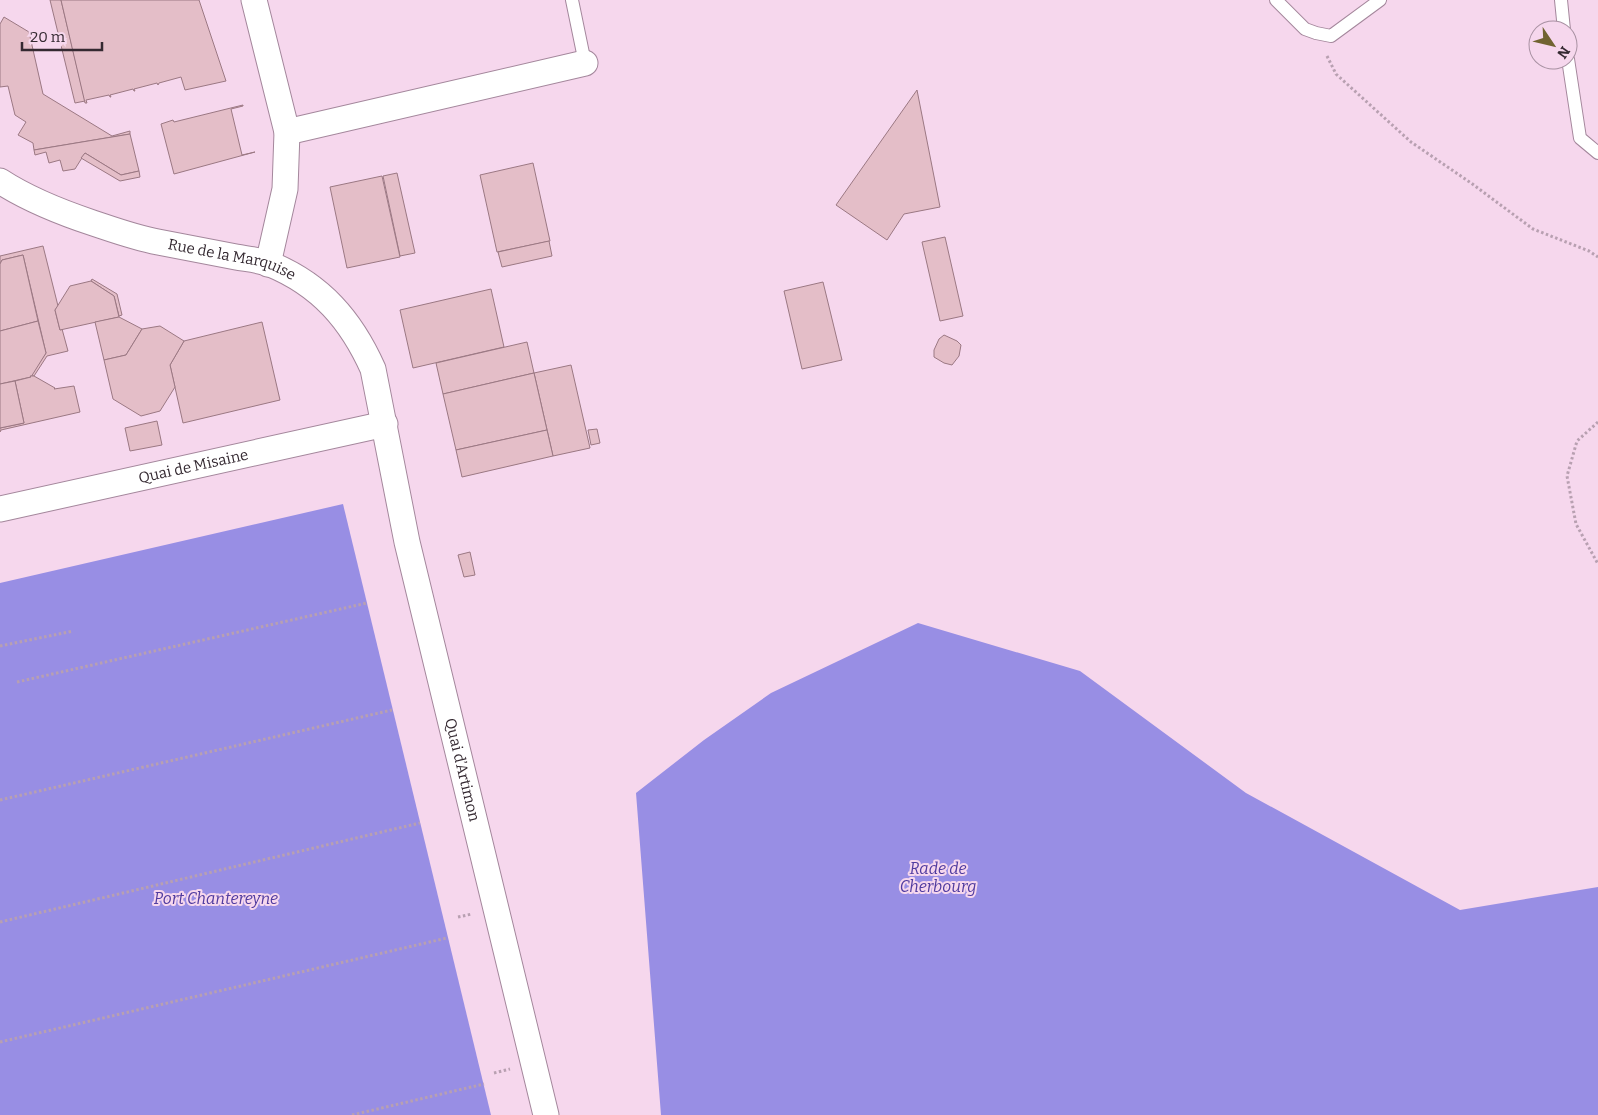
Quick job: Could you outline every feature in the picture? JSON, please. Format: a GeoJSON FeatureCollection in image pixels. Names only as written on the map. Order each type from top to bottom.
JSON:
{"type":"FeatureCollection","features":[{"type":"Feature","properties":{"kind":"street"},"geometry":{"type":"LineString","coordinates":[[254,0],[287,132],[285,189],[268,264]]}},
{"type":"Feature","properties":{"kind":"street"},"geometry":{"type":"LineString","coordinates":[[287,132],[585,63]]}},
{"type":"Feature","properties":{"kind":"street","name":"Rue de la Marquise"},"geometry":{"type":"LineString","coordinates":[[0,181],[36,201],[67,214],[118,231],[156,242],[268,264],[290,274],[312,288],[331,304],[362,345],[373,369],[385,424]]}},
{"type":"Feature","properties":{"kind":"street","name":"Quai de Misaine"},"geometry":{"type":"LineString","coordinates":[[0,509],[385,424]]}},
{"type":"Feature","properties":{"kind":"street","name":"Quai d’Artimon"},"geometry":{"type":"LineString","coordinates":[[385,424],[407,542],[546,1115]]}},
{"type":"Feature","properties":{"kind":"lane"},"geometry":{"type":"LineString","coordinates":[[572,0],[585,63]]}},
{"type":"Feature","properties":{"kind":"lane"},"geometry":{"type":"LineString","coordinates":[[1276,0],[1306,29],[1331,36],[1380,0]]}},
{"type":"Feature","properties":{"kind":"lane"},"geometry":{"type":"LineString","coordinates":[[1561,0],[1563,20]]}},
{"type":"Feature","properties":{"kind":"lane"},"geometry":{"type":"LineString","coordinates":[[1570,70],[1580,138],[1598,153]]}},
{"type":"Feature","properties":{"kind":"path"},"geometry":{"type":"LineString","coordinates":[[1316,33],[1336,74],[1412,142],[1533,229],[1589,251],[1598,257]]}},
{"type":"Feature","properties":{"kind":"path"},"geometry":{"type":"LineString","coordinates":[[1598,422],[1577,441],[1568,476],[1576,524],[1598,564]]}},
{"type":"Feature","properties":{"kind":"path"},"geometry":{"type":"LineString","coordinates":[[17,682],[367,603]]}},
{"type":"Feature","properties":{"kind":"path"},"geometry":{"type":"LineString","coordinates":[[0,645],[72,631]]}},
{"type":"Feature","properties":{"kind":"path"},"geometry":{"type":"LineString","coordinates":[[0,800],[392,710]]}},
{"type":"Feature","properties":{"kind":"path"},"geometry":{"type":"LineString","coordinates":[[0,922],[420,823]]}},
{"type":"Feature","properties":{"kind":"path"},"geometry":{"type":"LineString","coordinates":[[0,1042],[447,938]]}},
{"type":"Feature","properties":{"kind":"path"},"geometry":{"type":"LineString","coordinates":[[352,1115],[484,1084]]}},
{"type":"Feature","properties":{"kind":"water","name":"Port Chantereyne"},"geometry":{"type":"Polygon","coordinates":[[[343,504],[491,1115],[0,1115],[0,583],[343,504]]]}},
{"type":"Feature","properties":{"kind":"water","name":"Rade de Cherbourg"},"geometry":{"type":"Polygon","coordinates":[[[918,623],[1080,671],[1246,793],[1460,910],[1598,887],[1598,1115],[661,1115],[636,793],[704,740],[771,693],[918,623]]]}},
{"type":"Feature","properties":{"kind":"building"},"geometry":{"type":"Polygon","coordinates":[[[50,0],[61,0],[85,101],[75,103],[50,0]]]}},
{"type":"Feature","properties":{"kind":"building"},"geometry":{"type":"Polygon","coordinates":[[[61,0],[199,0],[226,81],[185,90],[181,77],[159,83],[158,85],[157,83],[134,89],[135,91],[133,89],[110,95],[111,97],[109,95],[86,100],[87,103],[85,103],[61,0]]]}},
{"type":"Feature","properties":{"kind":"building"},"geometry":{"type":"Polygon","coordinates":[[[4,17],[29,32],[43,94],[112,136],[130,131],[130,134],[34,150],[33,143],[18,135],[26,122],[15,115],[8,86],[0,87],[0,24],[4,17]]]}},
{"type":"Feature","properties":{"kind":"building"},"geometry":{"type":"Polygon","coordinates":[[[917,90],[940,207],[904,214],[887,240],[836,205],[917,90]]]}},
{"type":"Feature","properties":{"kind":"building"},"geometry":{"type":"Polygon","coordinates":[[[243,105],[231,109],[242,155],[255,152],[174,174],[161,124],[243,105]]]}},
{"type":"Feature","properties":{"kind":"building"},"geometry":{"type":"Polygon","coordinates":[[[130,134],[139,171],[121,175],[85,153],[75,169],[63,171],[60,160],[49,163],[46,152],[35,155],[34,150],[130,134]]]}},
{"type":"Feature","properties":{"kind":"building"},"geometry":{"type":"Polygon","coordinates":[[[85,153],[121,175],[139,171],[140,177],[120,181],[81,158],[85,153]]]}},
{"type":"Feature","properties":{"kind":"building"},"geometry":{"type":"Polygon","coordinates":[[[533,163],[550,241],[497,252],[480,175],[533,163]]]}},
{"type":"Feature","properties":{"kind":"building"},"geometry":{"type":"Polygon","coordinates":[[[397,173],[415,253],[400,256],[383,176],[397,173]]]}},
{"type":"Feature","properties":{"kind":"building"},"geometry":{"type":"Polygon","coordinates":[[[382,176],[400,257],[347,268],[330,187],[382,176]]]}},
{"type":"Feature","properties":{"kind":"building"},"geometry":{"type":"Polygon","coordinates":[[[945,237],[963,316],[940,321],[922,242],[945,237]]]}},
{"type":"Feature","properties":{"kind":"building"},"geometry":{"type":"Polygon","coordinates":[[[549,241],[552,256],[502,267],[498,252],[549,241]]]}},
{"type":"Feature","properties":{"kind":"building"},"geometry":{"type":"Polygon","coordinates":[[[43,246],[58,306],[55,310],[68,351],[47,356],[34,376],[30,376],[46,353],[23,255],[2,260],[0,264],[0,256],[43,246]]]}},
{"type":"Feature","properties":{"kind":"building"},"geometry":{"type":"Polygon","coordinates":[[[23,255],[38,321],[0,331],[0,264],[2,260],[23,255]]]}},
{"type":"Feature","properties":{"kind":"building"},"geometry":{"type":"Polygon","coordinates":[[[92,279],[117,294],[122,315],[119,316],[114,296],[91,281],[92,279]]]}},
{"type":"Feature","properties":{"kind":"building"},"geometry":{"type":"Polygon","coordinates":[[[91,281],[114,296],[119,317],[60,330],[55,310],[70,286],[91,281]]]}},
{"type":"Feature","properties":{"kind":"building"},"geometry":{"type":"Polygon","coordinates":[[[823,282],[842,360],[802,369],[784,291],[823,282]]]}},
{"type":"Feature","properties":{"kind":"building"},"geometry":{"type":"Polygon","coordinates":[[[491,289],[504,347],[413,368],[400,310],[491,289]]]}},
{"type":"Feature","properties":{"kind":"building"},"geometry":{"type":"Polygon","coordinates":[[[119,317],[142,329],[126,355],[104,360],[95,322],[119,317]]]}},
{"type":"Feature","properties":{"kind":"building"},"geometry":{"type":"Polygon","coordinates":[[[38,321],[46,353],[31,377],[0,384],[0,331],[38,321]]]}},
{"type":"Feature","properties":{"kind":"building"},"geometry":{"type":"Polygon","coordinates":[[[262,322],[280,400],[183,423],[170,365],[184,341],[262,322]]]}},
{"type":"Feature","properties":{"kind":"building"},"geometry":{"type":"Polygon","coordinates":[[[160,326],[184,341],[170,365],[175,387],[160,411],[141,416],[113,399],[104,360],[126,355],[142,329],[160,326]]]}},
{"type":"Feature","properties":{"kind":"building"},"geometry":{"type":"Polygon","coordinates":[[[944,335],[961,345],[959,356],[952,365],[934,357],[934,350],[939,339],[944,335]]]}},
{"type":"Feature","properties":{"kind":"building"},"geometry":{"type":"Polygon","coordinates":[[[527,342],[534,373],[443,394],[436,363],[527,342]]]}},
{"type":"Feature","properties":{"kind":"building"},"geometry":{"type":"Polygon","coordinates":[[[571,365],[590,448],[553,456],[534,373],[571,365]]]}},
{"type":"Feature","properties":{"kind":"building"},"geometry":{"type":"Polygon","coordinates":[[[534,373],[547,430],[456,450],[443,394],[534,373]]]}},
{"type":"Feature","properties":{"kind":"building"},"geometry":{"type":"Polygon","coordinates":[[[34,376],[54,389],[74,386],[80,412],[1,430],[0,432],[0,428],[24,423],[15,381],[34,376]]]}},
{"type":"Feature","properties":{"kind":"building"},"geometry":{"type":"Polygon","coordinates":[[[15,381],[24,423],[0,428],[0,384],[15,381]]]}},
{"type":"Feature","properties":{"kind":"building"},"geometry":{"type":"Polygon","coordinates":[[[157,421],[162,445],[130,451],[125,428],[157,421]]]}},
{"type":"Feature","properties":{"kind":"building"},"geometry":{"type":"Polygon","coordinates":[[[597,429],[600,443],[591,445],[588,430],[597,429]]]}},
{"type":"Feature","properties":{"kind":"building"},"geometry":{"type":"Polygon","coordinates":[[[547,430],[553,456],[462,477],[456,450],[547,430]]]}},
{"type":"Feature","properties":{"kind":"building"},"geometry":{"type":"Polygon","coordinates":[[[470,552],[475,575],[464,577],[458,555],[470,552]]]}}]}
